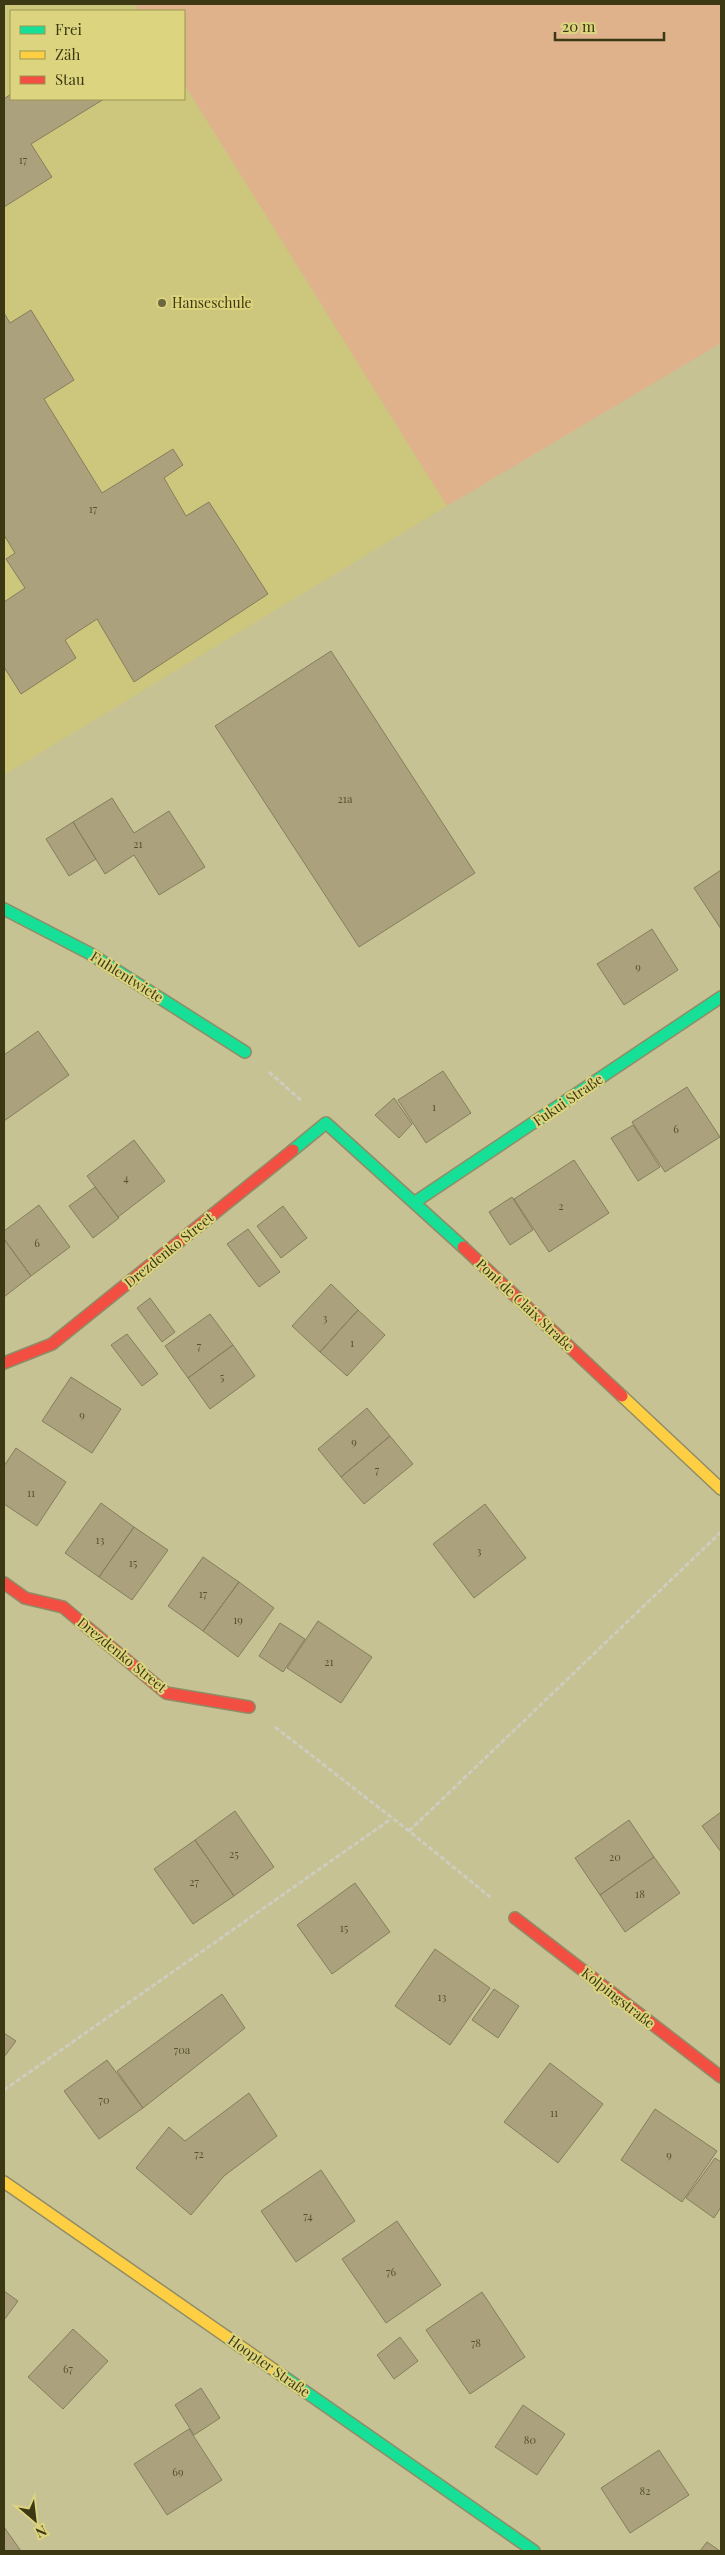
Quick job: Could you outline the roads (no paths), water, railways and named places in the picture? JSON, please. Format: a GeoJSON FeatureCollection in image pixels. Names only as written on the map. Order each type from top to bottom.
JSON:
{"type":"FeatureCollection","features":[{"type":"Feature","properties":{"kind":"street","name":"Fuhlentwiete"},"geometry":{"type":"LineString","coordinates":[[4,909],[89,952],[245,1052]]}},
{"type":"Feature","properties":{"kind":"street","name":"Fukui Straße"},"geometry":{"type":"LineString","coordinates":[[415,1202],[721,997]]}},
{"type":"Feature","properties":{"kind":"street","name":"Pont de Claix Straße"},"geometry":{"type":"LineString","coordinates":[[326,1124],[415,1202],[721,1489]]}},
{"type":"Feature","properties":{"kind":"street","name":"Drezdenko Street"},"geometry":{"type":"LineString","coordinates":[[4,1363],[52,1344],[326,1124]]}},
{"type":"Feature","properties":{"kind":"street","name":"Drezdenko Street"},"geometry":{"type":"LineString","coordinates":[[4,1583],[25,1598],[63,1607],[166,1693],[249,1707]]}},
{"type":"Feature","properties":{"kind":"street","name":"Kolpingstraße"},"geometry":{"type":"LineString","coordinates":[[515,1918],[721,2077]]}},
{"type":"Feature","properties":{"kind":"street","name":"Hoopter Straße"},"geometry":{"type":"LineString","coordinates":[[4,2182],[534,2551]]}},
{"type":"Feature","properties":{"kind":"place","name":"Hanseschule"},"geometry":{"type":"Point","coordinates":[162,303]}}]}
